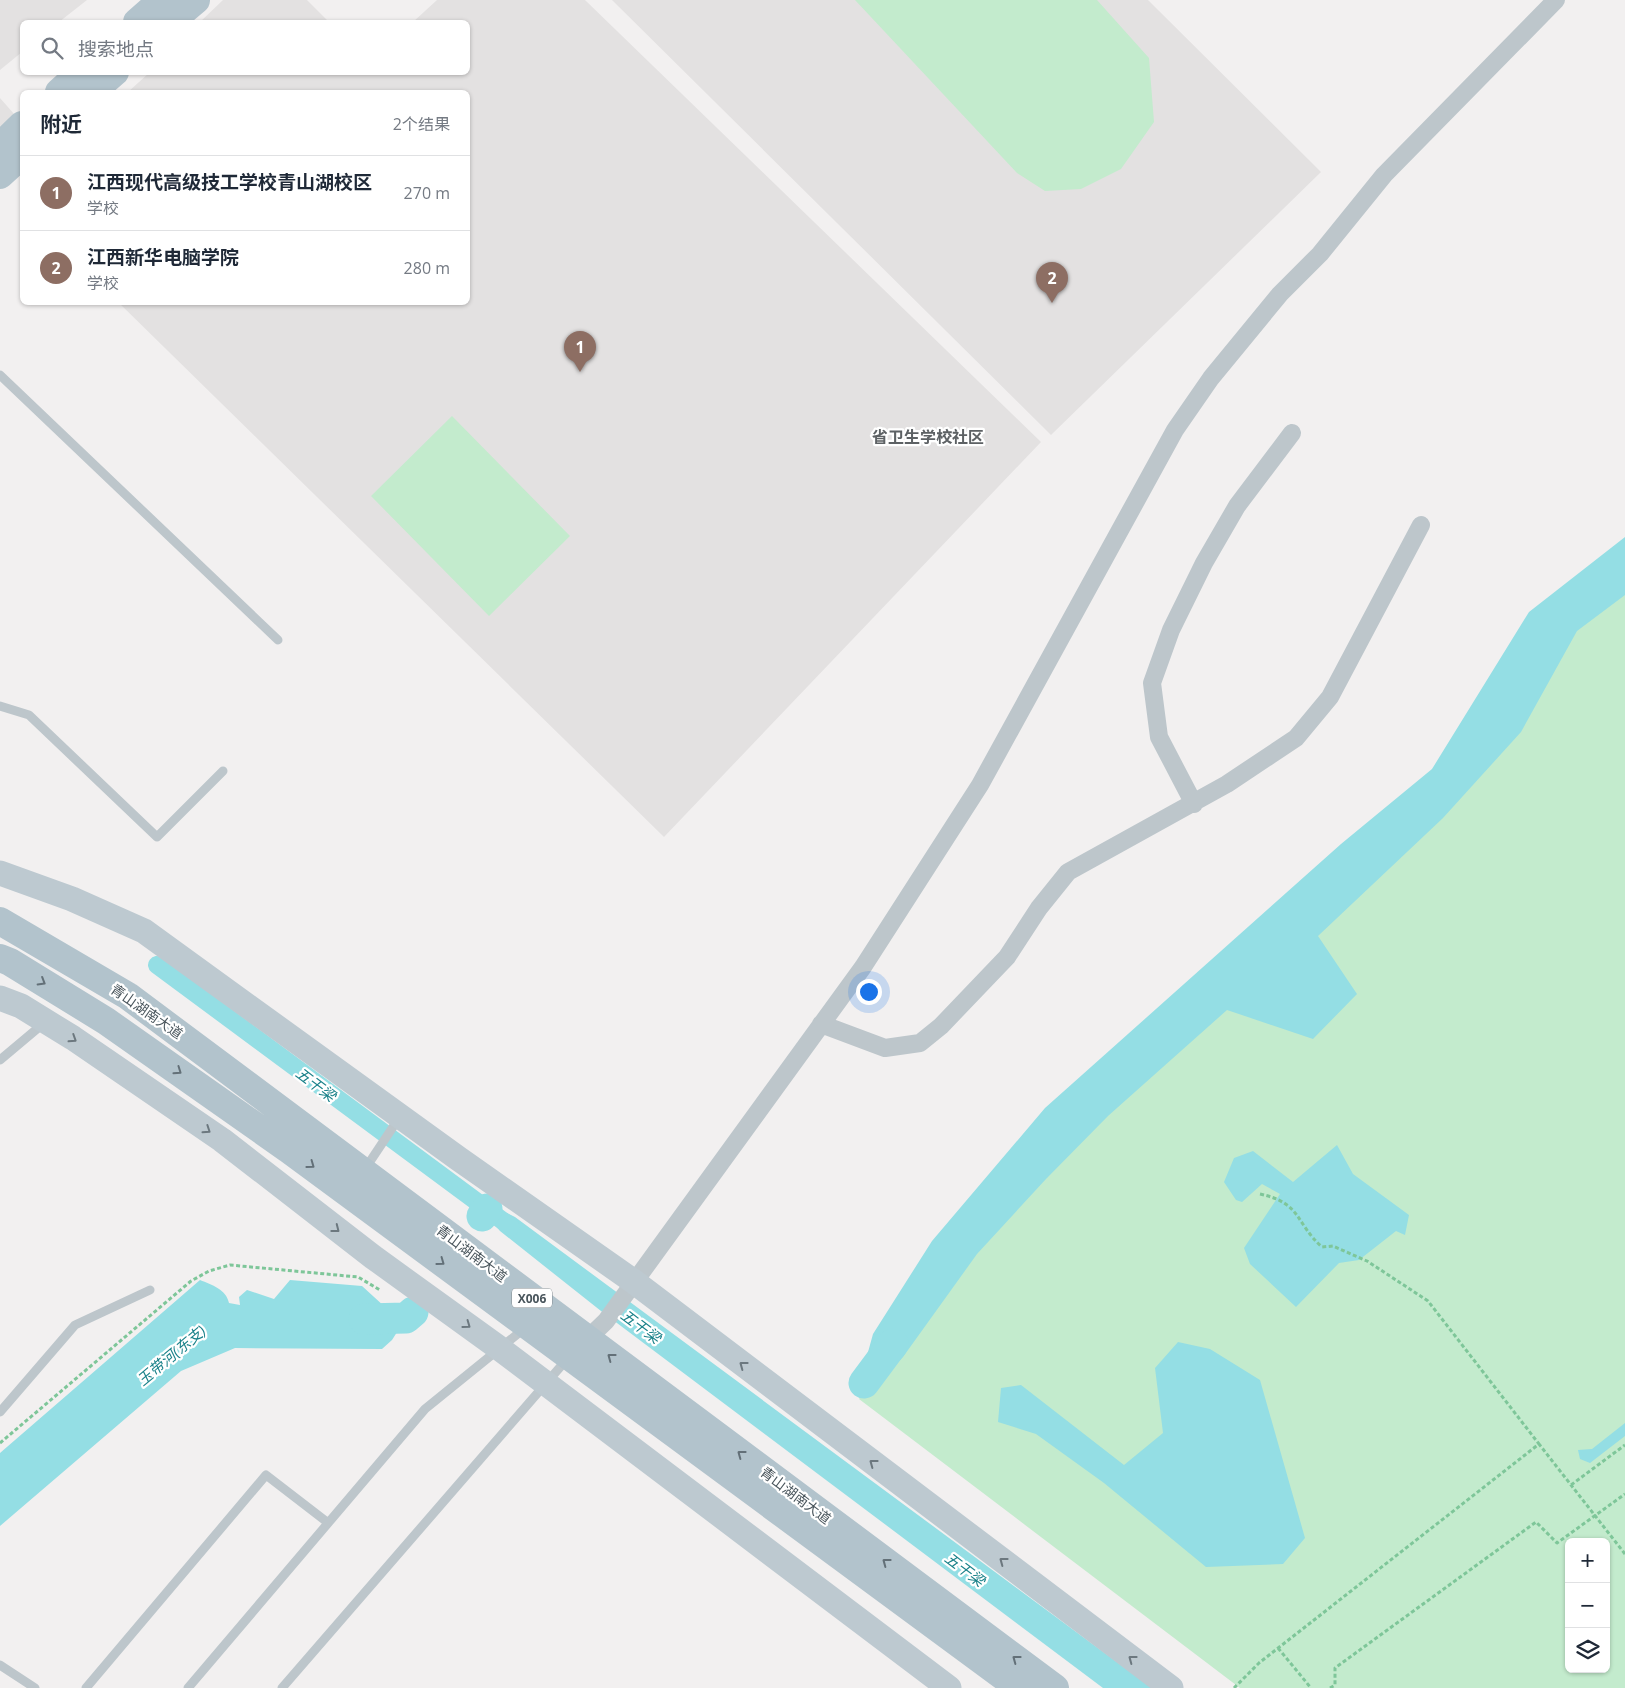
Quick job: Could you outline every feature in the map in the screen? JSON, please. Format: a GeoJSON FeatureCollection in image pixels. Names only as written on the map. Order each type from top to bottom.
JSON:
{"type":"FeatureCollection","features":[{"type":"Feature","properties":{"kind":"main road"},"geometry":{"type":"LineString","coordinates":[[139,20],[162,0]]}},
{"type":"Feature","properties":{"kind":"main road"},"geometry":{"type":"LineString","coordinates":[[172,20],[196,0]]}},
{"type":"Feature","properties":{"kind":"main road"},"geometry":{"type":"LineString","coordinates":[[61,90],[78,75]]}},
{"type":"Feature","properties":{"kind":"main road"},"geometry":{"type":"LineString","coordinates":[[94,90],[112,75]]}},
{"type":"Feature","properties":{"kind":"main road"},"geometry":{"type":"LineString","coordinates":[[0,146],[20,127]]}},
{"type":"Feature","properties":{"kind":"main road"},"geometry":{"type":"LineString","coordinates":[[0,176],[20,157]]}},
{"type":"Feature","properties":{"kind":"main road"},"geometry":{"type":"LineString","coordinates":[[0,873],[72,899],[144,931],[399,1118],[631,1284],[1171,1688]]}},
{"type":"Feature","properties":{"kind":"main road","name":"青山湖南大道"},"geometry":{"type":"LineString","coordinates":[[0,921],[9,924],[128,996],[369,1163],[1019,1688]]}},
{"type":"Feature","properties":{"kind":"main road","name":"青山湖南大道"},"geometry":{"type":"LineString","coordinates":[[0,958],[10,962],[114,1026],[288,1149],[528,1326],[588,1339],[1055,1688]]}},
{"type":"Feature","properties":{"kind":"main road"},"geometry":{"type":"LineString","coordinates":[[0,998],[21,1006],[45,1021],[222,1140],[373,1257],[499,1348],[949,1688]]}},
{"type":"Feature","properties":{"kind":"street"},"geometry":{"type":"LineString","coordinates":[[588,1339],[631,1284],[863,967],[980,785],[1176,430],[1211,378],[1280,294],[1320,254],[1384,175],[1556,0]]}},
{"type":"Feature","properties":{"kind":"street"},"geometry":{"type":"LineString","coordinates":[[1194,804],[1159,737],[1152,683],[1171,630],[1204,563],[1237,506],[1292,433]]}},
{"type":"Feature","properties":{"kind":"street"},"geometry":{"type":"LineString","coordinates":[[821,1024],[885,1048],[920,1043],[941,1026],[1007,957],[1039,908],[1068,872],[1194,804],[1296,738],[1330,698],[1421,525]]}},
{"type":"Feature","properties":{"kind":"lane"},"geometry":{"type":"LineString","coordinates":[[0,375],[278,640]]}},
{"type":"Feature","properties":{"kind":"lane"},"geometry":{"type":"LineString","coordinates":[[0,706],[29,715],[157,837],[223,771]]}},
{"type":"Feature","properties":{"kind":"lane"},"geometry":{"type":"LineString","coordinates":[[0,1060],[45,1021]]}},
{"type":"Feature","properties":{"kind":"lane"},"geometry":{"type":"LineString","coordinates":[[369,1163],[399,1118]]}},
{"type":"Feature","properties":{"kind":"lane"},"geometry":{"type":"LineString","coordinates":[[0,1412],[75,1325],[150,1290]]}},
{"type":"Feature","properties":{"kind":"lane"},"geometry":{"type":"LineString","coordinates":[[188,1688],[327,1522],[425,1409],[528,1326]]}},
{"type":"Feature","properties":{"kind":"lane"},"geometry":{"type":"LineString","coordinates":[[282,1688],[546,1384],[588,1339]]}},
{"type":"Feature","properties":{"kind":"lane"},"geometry":{"type":"LineString","coordinates":[[86,1688],[266,1475],[327,1522]]}},
{"type":"Feature","properties":{"kind":"lane"},"geometry":{"type":"LineString","coordinates":[[0,1665],[36,1688]]}},
{"type":"Feature","properties":{"kind":"path"},"geometry":{"type":"LineString","coordinates":[[1260,1194],[1294,1209],[1320,1246],[1333,1246],[1367,1261],[1428,1301],[1625,1554]]}},
{"type":"Feature","properties":{"kind":"path"},"geometry":{"type":"LineString","coordinates":[[0,1443],[191,1281],[209,1271],[230,1265],[358,1277],[383,1291]]}},
{"type":"Feature","properties":{"kind":"path"},"geometry":{"type":"LineString","coordinates":[[1234,1688],[1259,1663],[1539,1444]]}},
{"type":"Feature","properties":{"kind":"path"},"geometry":{"type":"LineString","coordinates":[[1571,1485],[1625,1445]]}},
{"type":"Feature","properties":{"kind":"path"},"geometry":{"type":"LineString","coordinates":[[1330,1688],[1334,1685],[1335,1668],[1536,1522],[1557,1543],[1625,1494]]}},
{"type":"Feature","properties":{"kind":"path"},"geometry":{"type":"LineString","coordinates":[[1278,1648],[1311,1688]]}},
{"type":"Feature","properties":{"kind":"shaded area"},"geometry":{"type":"Polygon","coordinates":[[[0,0],[87,0],[62,20],[20,20],[20,54],[0,70],[0,0]]]}},
{"type":"Feature","properties":{"kind":"shaded area"},"geometry":{"type":"Polygon","coordinates":[[[223,0],[307,0],[327,20],[202,20],[223,0]]]}},
{"type":"Feature","properties":{"kind":"shaded area"},"geometry":{"type":"Polygon","coordinates":[[[437,0],[585,0],[1041,442],[664,837],[121,305],[470,305],[470,90],[130,90],[147,75],[470,75],[470,20],[415,20],[437,0]]]}},
{"type":"Feature","properties":{"kind":"shaded area"},"geometry":{"type":"Polygon","coordinates":[[[612,0],[1148,0],[1321,172],[1051,435],[612,0]]]}},
{"type":"Feature","properties":{"kind":"shaded area"},"geometry":{"type":"Polygon","coordinates":[[[0,98],[20,121],[20,125],[0,150],[0,98]]]}},
{"type":"Feature","properties":{"kind":"green space"},"geometry":{"type":"Polygon","coordinates":[[[855,0],[1097,0],[1149,58],[1154,122],[1121,169],[1081,189],[1045,191],[1017,173],[855,0]]]}},
{"type":"Feature","properties":{"kind":"green space"},"geometry":{"type":"Polygon","coordinates":[[[452,416],[570,536],[489,616],[371,496],[452,416]]]}},
{"type":"Feature","properties":{"kind":"green space"},"geometry":{"type":"Polygon","coordinates":[[[1625,561],[1625,1688],[1240,1688],[859,1399],[1043,1134],[1457,779],[1625,561]]]}},
{"type":"Feature","properties":{"kind":"water"},"geometry":{"type":"Polygon","coordinates":[[[1625,537],[1625,595],[1577,631],[1521,732],[1443,818],[1318,936],[1357,994],[1313,1039],[1227,1010],[1108,1116],[1046,1179],[977,1254],[903,1357],[884,1376],[868,1379],[865,1363],[873,1334],[932,1241],[1045,1108],[1341,844],[1432,769],[1529,612],[1625,537]]]}},
{"type":"Feature","properties":{"kind":"water"},"geometry":{"type":"Polygon","coordinates":[[[1337,1145],[1353,1174],[1409,1215],[1405,1235],[1396,1231],[1359,1260],[1339,1263],[1296,1307],[1250,1264],[1244,1248],[1280,1194],[1262,1184],[1242,1202],[1236,1200],[1224,1182],[1234,1158],[1253,1151],[1293,1182],[1337,1145]]]}},
{"type":"Feature","properties":{"kind":"water"},"geometry":{"type":"Polygon","coordinates":[[[492,1212],[507,1213],[515,1217],[1152,1688],[1103,1688],[601,1311],[500,1231],[494,1224],[492,1212]]]}},
{"type":"Feature","properties":{"kind":"water"},"geometry":{"type":"Polygon","coordinates":[[[200,1280],[222,1291],[229,1303],[240,1305],[239,1297],[247,1290],[274,1299],[290,1280],[362,1286],[385,1307],[406,1318],[392,1340],[382,1349],[235,1348],[181,1371],[0,1526],[0,1453],[200,1280]]]}},
{"type":"Feature","properties":{"kind":"water"},"geometry":{"type":"Polygon","coordinates":[[[1178,1342],[1210,1349],[1260,1380],[1305,1538],[1283,1564],[1206,1567],[1104,1483],[1036,1434],[998,1422],[1001,1388],[1021,1385],[1124,1465],[1163,1433],[1155,1368],[1178,1342]]]}},
{"type":"Feature","properties":{"kind":"water"},"geometry":{"type":"Polygon","coordinates":[[[1625,1423],[1625,1436],[1590,1463],[1580,1459],[1578,1450],[1592,1449],[1625,1423]]]}},
{"type":"Feature","properties":{"kind":"waterway","name":"五干梁"},"geometry":{"type":"LineString","coordinates":[[157,965],[511,1227]]}},
{"type":"Feature","properties":{"kind":"waterway","name":"玉带河(东支)"},"geometry":{"type":"LineString","coordinates":[[482,1216],[487,1209]]}},
{"type":"Feature","properties":{"kind":"waterway","name":"玉带河(东支)"},"geometry":{"type":"LineString","coordinates":[[364,1319],[406,1318],[413,1312]]}},
{"type":"Feature","properties":{"kind":"waterway"},"geometry":{"type":"LineString","coordinates":[[864,1383],[893,1344]]}},
{"type":"Feature","properties":{"kind":"place","name":"江西新华电脑学院"},"geometry":{"type":"Point","coordinates":[1052,303]}},
{"type":"Feature","properties":{"kind":"place","name":"江西现代高级技工学校青山湖校区"},"geometry":{"type":"Point","coordinates":[580,372]}},
{"type":"Feature","properties":{"kind":"district","name":"省卫生学校社区"},"geometry":{"type":"Point","coordinates":[928,437]}}]}
